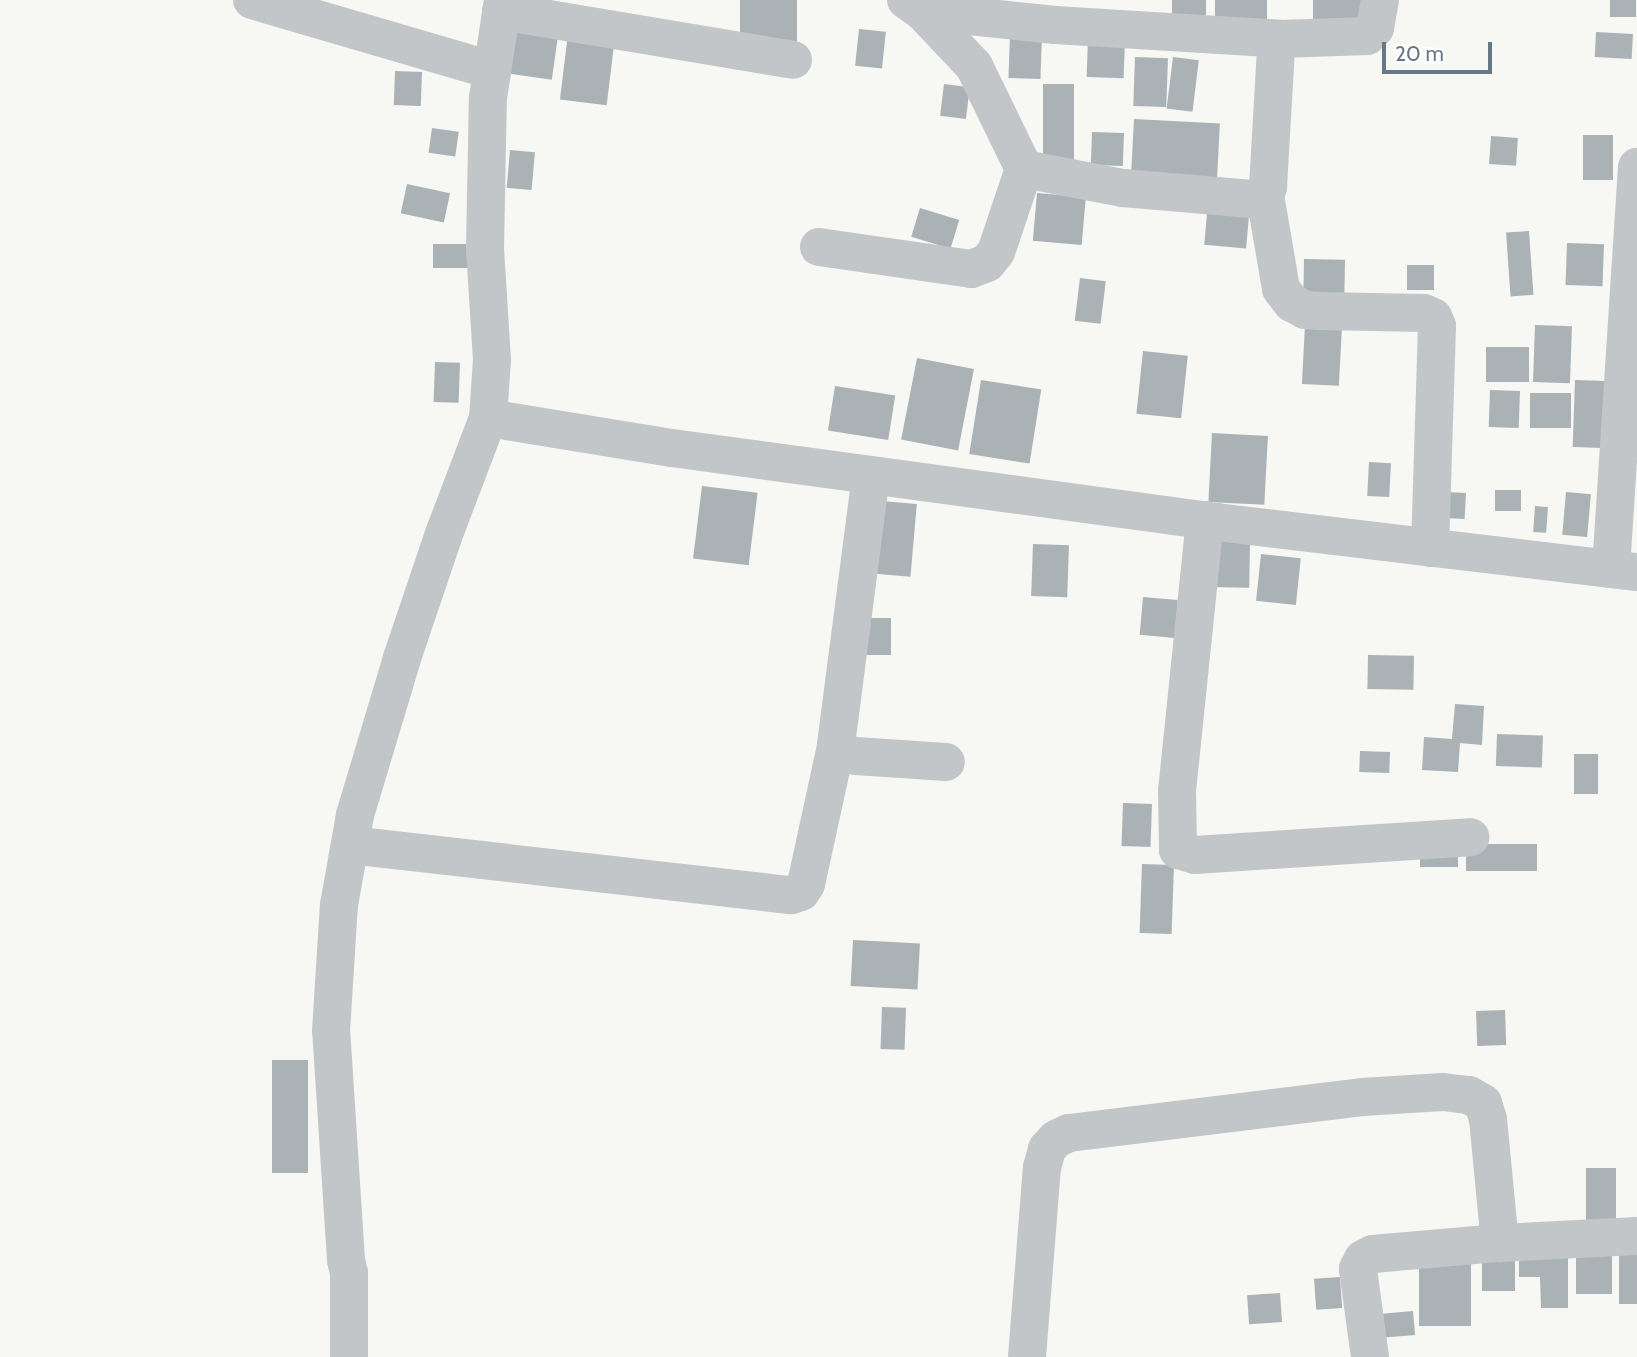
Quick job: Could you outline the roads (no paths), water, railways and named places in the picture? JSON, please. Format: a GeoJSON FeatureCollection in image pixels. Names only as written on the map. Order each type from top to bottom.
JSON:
{"type":"FeatureCollection","features":[{"type":"Feature","properties":{"kind":"street"},"geometry":{"type":"LineString","coordinates":[[252,0],[331,12],[492,69]]}},
{"type":"Feature","properties":{"kind":"street"},"geometry":{"type":"LineString","coordinates":[[914,6],[1055,25],[1281,39],[1367,36],[1375,28],[1380,0]]}},
{"type":"Feature","properties":{"kind":"street"},"geometry":{"type":"LineString","coordinates":[[349,1357],[349,1273],[345,1260],[331,1031],[340,905],[355,815],[402,658],[444,534],[488,418],[492,360],[485,249],[488,98],[502,5],[793,60]]}},
{"type":"Feature","properties":{"kind":"street"},"geometry":{"type":"LineString","coordinates":[[819,247],[971,269],[987,264],[996,252],[1024,169],[974,66],[914,6]]}},
{"type":"Feature","properties":{"kind":"street"},"geometry":{"type":"LineString","coordinates":[[1281,39],[1276,48],[1268,187],[1265,195],[1281,289],[1292,303],[1305,310],[1424,313],[1433,317],[1437,326],[1430,548]]}},
{"type":"Feature","properties":{"kind":"street"},"geometry":{"type":"LineString","coordinates":[[1024,169],[1123,188],[1252,198],[1265,195]]}},
{"type":"Feature","properties":{"kind":"street"},"geometry":{"type":"LineString","coordinates":[[488,418],[871,475],[1205,520],[1624,571],[1636,183]]}},
{"type":"Feature","properties":{"kind":"street"},"geometry":{"type":"LineString","coordinates":[[350,845],[791,895],[801,892],[806,884],[836,746],[871,475]]}},
{"type":"Feature","properties":{"kind":"street"},"geometry":{"type":"LineString","coordinates":[[1205,520],[1177,791],[1178,850],[1195,855],[1470,836]]}},
{"type":"Feature","properties":{"kind":"street"},"geometry":{"type":"LineString","coordinates":[[836,746],[843,753],[856,756],[946,762]]}},
{"type":"Feature","properties":{"kind":"street"},"geometry":{"type":"LineString","coordinates":[[1027,1357],[1042,1168],[1047,1149],[1056,1139],[1069,1133],[1362,1097],[1443,1092],[1469,1095],[1483,1102],[1488,1119],[1500,1242]]}},
{"type":"Feature","properties":{"kind":"street"},"geometry":{"type":"LineString","coordinates":[[1370,1357],[1358,1269],[1363,1259],[1373,1254],[1500,1242],[1637,1236]]}}]}
